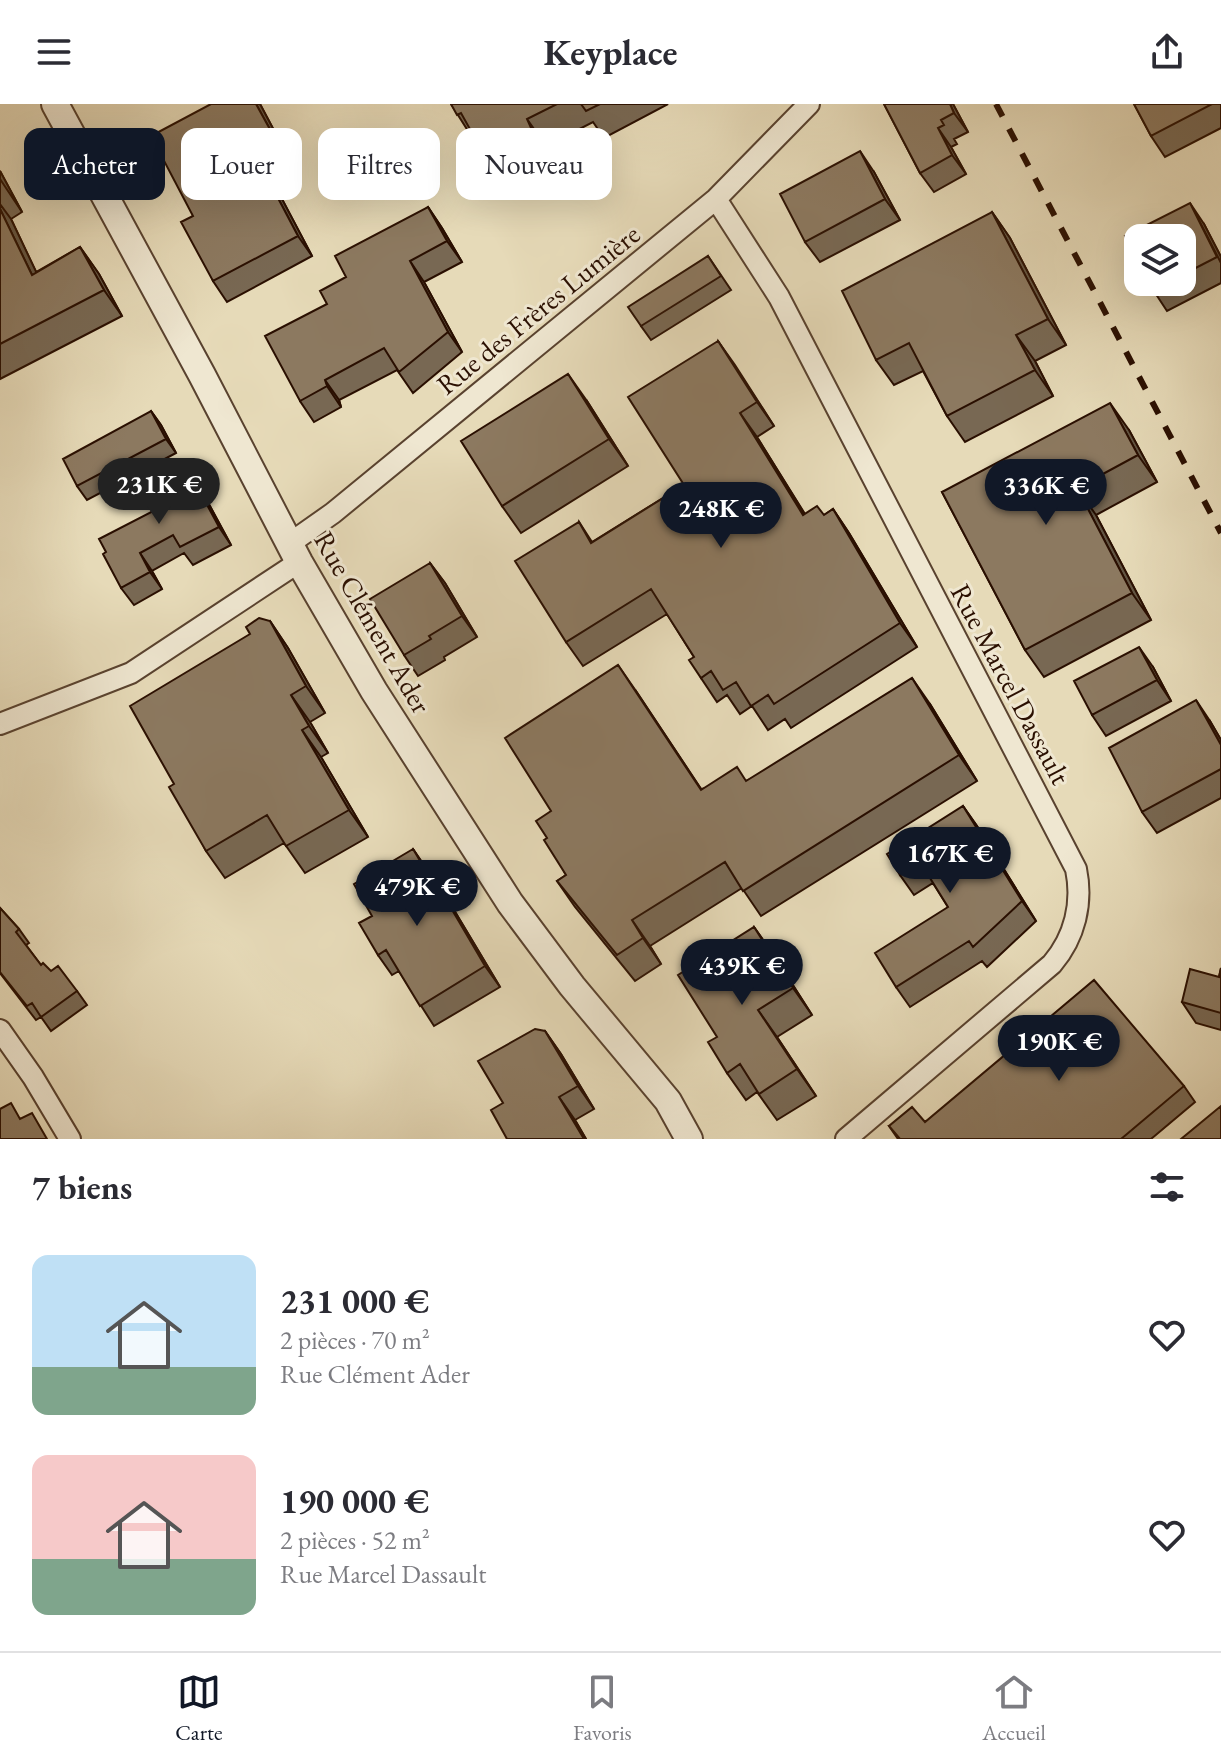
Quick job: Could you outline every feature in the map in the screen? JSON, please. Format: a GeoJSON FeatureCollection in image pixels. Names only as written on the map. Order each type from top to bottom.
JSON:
{"type":"FeatureCollection","features":[{"type":"Feature","properties":{"kind":"street","name":"Rue Clément Ader"},"geometry":{"type":"LineString","coordinates":[[55,104],[202,375],[294,553],[374,691],[510,903],[572,986],[668,1101],[689,1139]]}},
{"type":"Feature","properties":{"kind":"street","name":"Rue des Frères Lumière"},"geometry":{"type":"LineString","coordinates":[[0,724],[131,673],[294,553],[340,507],[716,199],[809,104]]}},
{"type":"Feature","properties":{"kind":"street","name":"Rue Marcel Dassault"},"geometry":{"type":"LineString","coordinates":[[716,199],[779,297],[1076,869],[1080,887],[1078,908],[1068,941],[1052,964],[846,1139]]}},
{"type":"Feature","properties":{"kind":"street"},"geometry":{"type":"LineString","coordinates":[[0,1030],[70,1139]]}},
{"type":"Feature","properties":{"kind":"building"},"geometry":{"type":"Polygon","coordinates":[[[211,104],[256,104],[269,128],[181,128],[181,193],[165,163],[165,129],[211,104]]]}},
{"type":"Feature","properties":{"kind":"building"},"geometry":{"type":"Polygon","coordinates":[[[451,104],[557,104],[527,119],[531,128],[469,128],[461,113],[457,115],[451,104]]]}},
{"type":"Feature","properties":{"kind":"building"},"geometry":{"type":"Polygon","coordinates":[[[581,104],[600,104],[586,111],[581,104]]]}},
{"type":"Feature","properties":{"kind":"building"},"geometry":{"type":"Polygon","coordinates":[[[884,104],[950,104],[954,113],[941,120],[944,125],[938,128],[952,155],[920,173],[884,104]]]}},
{"type":"Feature","properties":{"kind":"building"},"geometry":{"type":"Polygon","coordinates":[[[1134,104],[1212,104],[1151,136],[1134,104]]]}},
{"type":"Feature","properties":{"kind":"building"},"geometry":{"type":"Polygon","coordinates":[[[860,151],[885,199],[805,242],[780,194],[860,151]]]}},
{"type":"Feature","properties":{"kind":"building"},"geometry":{"type":"Polygon","coordinates":[[[185,200],[279,200],[298,236],[213,281],[181,222],[193,216],[185,200]]]}},
{"type":"Feature","properties":{"kind":"building"},"geometry":{"type":"Polygon","coordinates":[[[1190,203],[1217,257],[1196,268],[1196,224],[1149,224],[1190,203]]]}},
{"type":"Feature","properties":{"kind":"building"},"geometry":{"type":"Polygon","coordinates":[[[428,207],[447,241],[410,261],[448,332],[399,372],[384,348],[325,380],[327,386],[300,401],[265,336],[327,304],[320,291],[346,277],[335,256],[428,207]]]}},
{"type":"Feature","properties":{"kind":"building"},"geometry":{"type":"Polygon","coordinates":[[[0,209],[32,275],[80,247],[104,290],[0,344],[0,209]]]}},
{"type":"Feature","properties":{"kind":"building"},"geometry":{"type":"Polygon","coordinates":[[[992,212],[1048,319],[1016,335],[1035,370],[947,416],[909,343],[876,360],[842,291],[992,212]]]}},
{"type":"Feature","properties":{"kind":"building"},"geometry":{"type":"Polygon","coordinates":[[[708,256],[721,276],[641,326],[628,307],[708,256]]]}},
{"type":"Feature","properties":{"kind":"building"},"geometry":{"type":"Polygon","coordinates":[[[718,341],[757,402],[740,413],[803,515],[817,506],[824,515],[833,509],[900,623],[774,704],[768,695],[751,706],[736,682],[723,690],[711,671],[701,678],[689,660],[694,657],[651,589],[566,642],[515,561],[579,522],[591,543],[684,485],[628,397],[718,341]]]}},
{"type":"Feature","properties":{"kind":"building"},"geometry":{"type":"Polygon","coordinates":[[[568,374],[609,439],[502,506],[461,441],[568,374]]]}},
{"type":"Feature","properties":{"kind":"building"},"geometry":{"type":"Polygon","coordinates":[[[1110,403],[1138,455],[1077,488],[1132,593],[1025,650],[942,492],[1110,403]]]}},
{"type":"Feature","properties":{"kind":"building"},"geometry":{"type":"Polygon","coordinates":[[[151,411],[166,439],[77,486],[63,459],[151,411]]]}},
{"type":"Feature","properties":{"kind":"building"},"geometry":{"type":"Polygon","coordinates":[[[186,466],[219,527],[180,547],[173,535],[140,553],[150,572],[121,588],[103,554],[106,552],[99,539],[159,508],[148,486],[186,466]]]}},
{"type":"Feature","properties":{"kind":"building"},"geometry":{"type":"Polygon","coordinates":[[[430,563],[462,616],[404,655],[370,599],[430,563]]]}},
{"type":"Feature","properties":{"kind":"building"},"geometry":{"type":"Polygon","coordinates":[[[259,618],[270,621],[306,686],[291,695],[309,726],[302,730],[349,810],[286,846],[267,815],[206,851],[169,787],[174,784],[130,706],[250,634],[246,627],[259,618]]]}},
{"type":"Feature","properties":{"kind":"building"},"geometry":{"type":"Polygon","coordinates":[[[1139,647],[1157,680],[1092,715],[1074,681],[1139,647]]]}},
{"type":"Feature","properties":{"kind":"building"},"geometry":{"type":"Polygon","coordinates":[[[618,665],[701,790],[737,767],[746,781],[912,678],[959,755],[743,891],[725,862],[632,920],[643,938],[617,955],[557,881],[566,875],[536,821],[551,811],[505,738],[618,665]]]}},
{"type":"Feature","properties":{"kind":"building"},"geometry":{"type":"Polygon","coordinates":[[[1196,700],[1221,745],[1221,769],[1142,812],[1109,748],[1196,700]]]}},
{"type":"Feature","properties":{"kind":"building"},"geometry":{"type":"Polygon","coordinates":[[[963,806],[1022,901],[973,947],[969,941],[896,987],[875,953],[948,907],[920,862],[900,875],[887,854],[963,806]]]}},
{"type":"Feature","properties":{"kind":"building"},"geometry":{"type":"Polygon","coordinates":[[[413,849],[485,966],[420,1006],[386,950],[378,955],[359,923],[372,916],[354,884],[413,849]]]}},
{"type":"Feature","properties":{"kind":"building"},"geometry":{"type":"Polygon","coordinates":[[[0,908],[19,929],[16,932],[41,965],[43,963],[51,971],[58,966],[77,991],[41,1017],[32,1003],[27,1006],[0,972],[0,908]]]}},
{"type":"Feature","properties":{"kind":"building"},"geometry":{"type":"Polygon","coordinates":[[[754,927],[793,988],[758,1010],[797,1069],[759,1094],[740,1064],[727,1073],[708,1042],[717,1037],[678,975],[754,927]]]}},
{"type":"Feature","properties":{"kind":"building"},"geometry":{"type":"Polygon","coordinates":[[[1221,968],[1221,1013],[1182,1002],[1190,969],[1219,977],[1221,968]]]}},
{"type":"Feature","properties":{"kind":"building"},"geometry":{"type":"Polygon","coordinates":[[[1094,980],[1184,1086],[1121,1139],[900,1139],[889,1126],[912,1107],[925,1122],[1094,980]]]}},
{"type":"Feature","properties":{"kind":"building"},"geometry":{"type":"Polygon","coordinates":[[[535,1029],[545,1031],[578,1086],[559,1097],[584,1139],[507,1139],[491,1110],[503,1103],[478,1061],[535,1029]]]}},
{"type":"Feature","properties":{"kind":"building"},"geometry":{"type":"Polygon","coordinates":[[[11,1103],[20,1119],[32,1113],[47,1139],[0,1139],[0,1109],[11,1103]]]}},
{"type":"Feature","properties":{"kind":"building"},"geometry":{"type":"Polygon","coordinates":[[[1221,1106],[1221,1139],[1181,1139],[1221,1106]]]}},
{"type":"Feature","properties":{"kind":"railway"},"geometry":{"type":"LineString","coordinates":[[996,104],[1221,533]]}}]}
